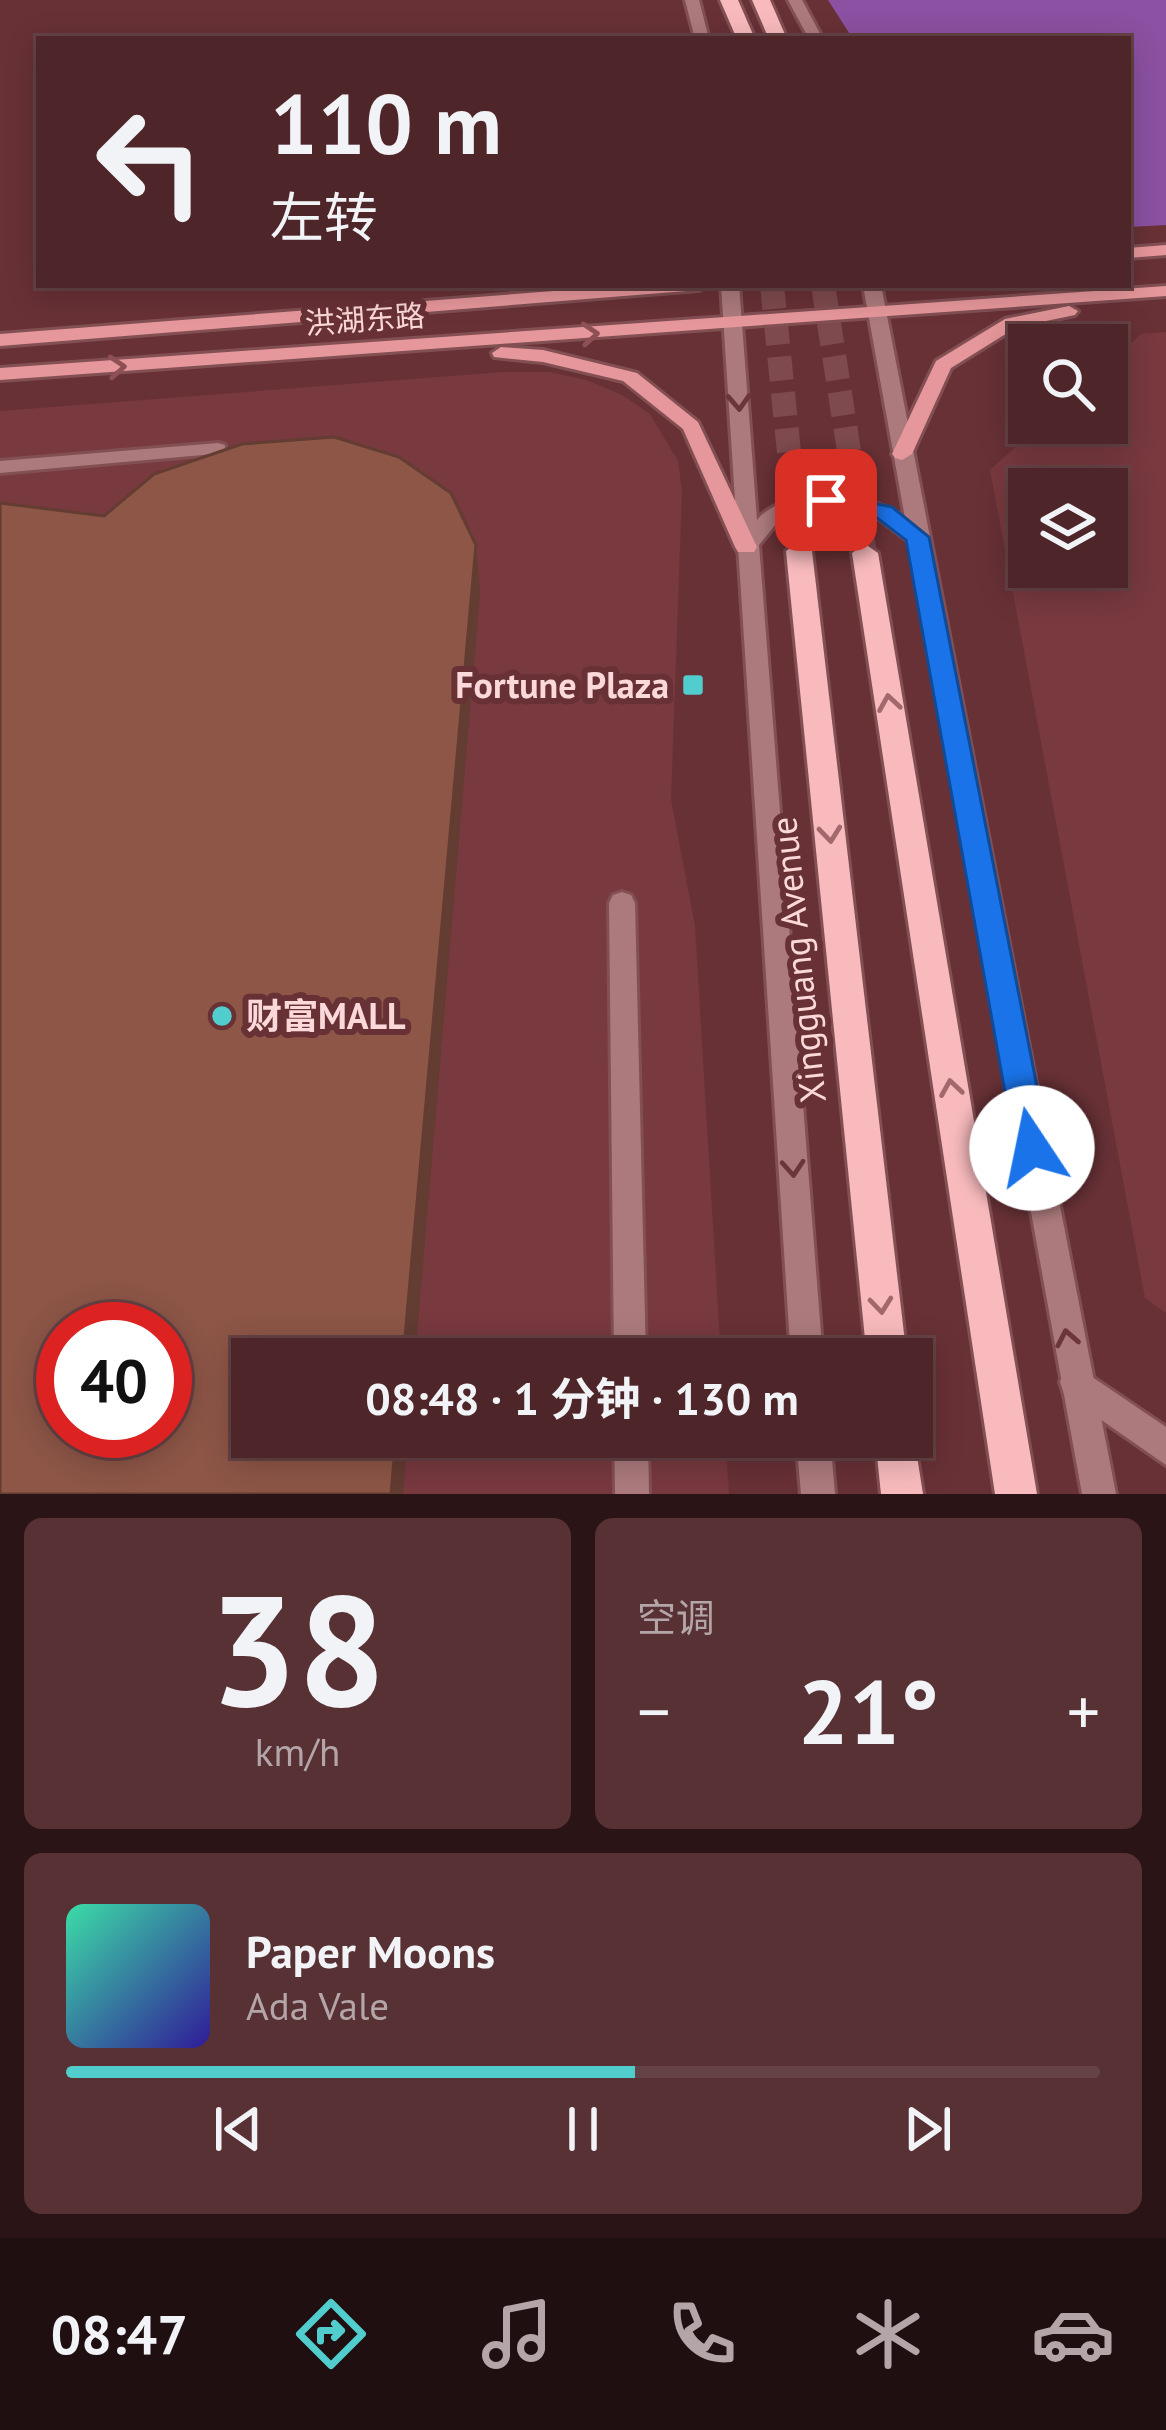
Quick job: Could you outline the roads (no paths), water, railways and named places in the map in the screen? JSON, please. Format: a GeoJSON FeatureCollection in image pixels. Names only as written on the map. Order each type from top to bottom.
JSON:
{"type":"FeatureCollection","features":[{"type":"Feature","properties":{"kind":"main road"},"geometry":{"type":"LineString","coordinates":[[729,0],[745,36]]}},
{"type":"Feature","properties":{"kind":"main road"},"geometry":{"type":"LineString","coordinates":[[761,0],[777,36]]}},
{"type":"Feature","properties":{"kind":"main road"},"geometry":{"type":"LineString","coordinates":[[1131,243],[1166,247]]}},
{"type":"Feature","properties":{"kind":"main road"},"geometry":{"type":"LineString","coordinates":[[1131,253],[1166,247]]}},
{"type":"Feature","properties":{"kind":"main road"},"geometry":{"type":"LineString","coordinates":[[495,299],[533,288]]}},
{"type":"Feature","properties":{"kind":"main road","name":"洪湖东路"},"geometry":{"type":"LineString","coordinates":[[0,340],[655,288]]}},
{"type":"Feature","properties":{"kind":"main road"},"geometry":{"type":"LineString","coordinates":[[902,454],[943,364],[1011,323],[1166,291]]}},
{"type":"Feature","properties":{"kind":"main road","name":"洪湖东路"},"geometry":{"type":"LineString","coordinates":[[0,374],[1166,291]]}},
{"type":"Feature","properties":{"kind":"main road"},"geometry":{"type":"LineString","coordinates":[[403,347],[543,356],[630,376],[692,426],[746,547]]}},
{"type":"Feature","properties":{"kind":"main road","name":"Xingguang Avenue"},"geometry":{"type":"LineString","coordinates":[[799,550],[885,1338]]}},
{"type":"Feature","properties":{"kind":"main road"},"geometry":{"type":"LineString","coordinates":[[865,553],[1016,1494]]}},
{"type":"Feature","properties":{"kind":"main road"},"geometry":{"type":"LineString","coordinates":[[898,1458],[902,1494]]}},
{"type":"Feature","properties":{"kind":"street"},"geometry":{"type":"LineString","coordinates":[[692,0],[701,36]]}},
{"type":"Feature","properties":{"kind":"street"},"geometry":{"type":"LineString","coordinates":[[794,0],[814,36]]}},
{"type":"Feature","properties":{"kind":"street"},"geometry":{"type":"LineString","coordinates":[[730,288],[806,1338]]}},
{"type":"Feature","properties":{"kind":"street"},"geometry":{"type":"LineString","coordinates":[[873,288],[1099,1494]]}},
{"type":"Feature","properties":{"kind":"street"},"geometry":{"type":"LineString","coordinates":[[0,467],[218,449]]}},
{"type":"Feature","properties":{"kind":"street"},"geometry":{"type":"LineString","coordinates":[[746,547],[774,514],[826,500],[884,512],[917,537]]}},
{"type":"Feature","properties":{"kind":"street"},"geometry":{"type":"LineString","coordinates":[[622,902],[630,1338]]}},
{"type":"Feature","properties":{"kind":"street"},"geometry":{"type":"LineString","coordinates":[[1076,1382],[1166,1448]]}},
{"type":"Feature","properties":{"kind":"street"},"geometry":{"type":"LineString","coordinates":[[631,1458],[632,1494]]}},
{"type":"Feature","properties":{"kind":"street"},"geometry":{"type":"LineString","coordinates":[[815,1458],[818,1494]]}},
{"type":"Feature","properties":{"kind":"tunnel"},"geometry":{"type":"LineString","coordinates":[[772,288],[799,551]]}},
{"type":"Feature","properties":{"kind":"tunnel"},"geometry":{"type":"LineString","coordinates":[[823,288],[865,553]]}},
{"type":"Feature","properties":{"kind":"place","name":"Fortune Plaza"},"geometry":{"type":"Point","coordinates":[693,685]}},
{"type":"Feature","properties":{"kind":"place","name":"财富MALL"},"geometry":{"type":"Point","coordinates":[222,1016]}}]}
